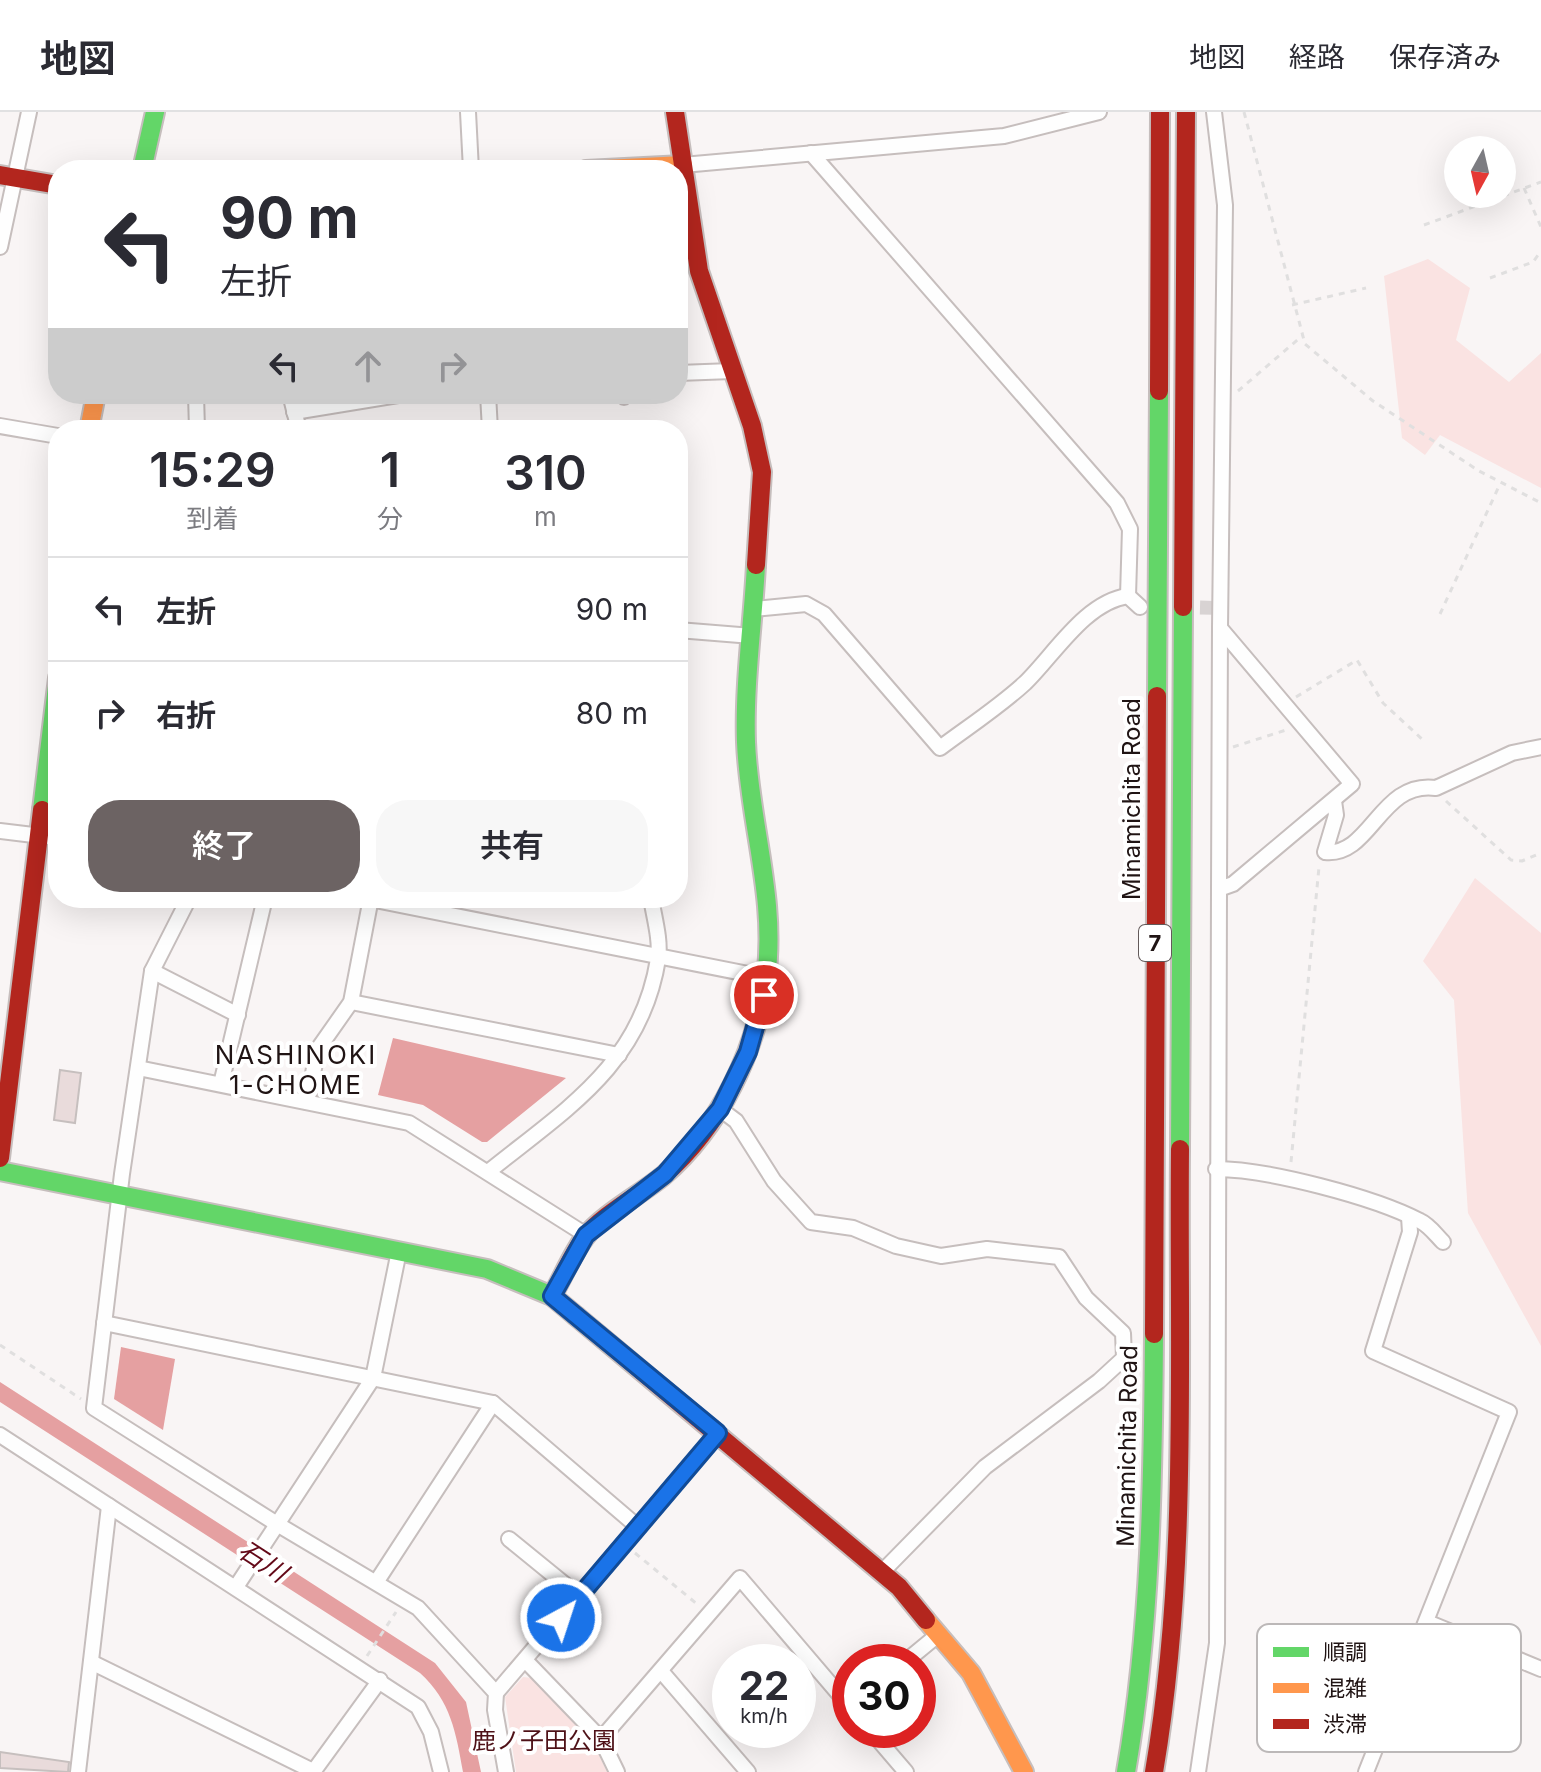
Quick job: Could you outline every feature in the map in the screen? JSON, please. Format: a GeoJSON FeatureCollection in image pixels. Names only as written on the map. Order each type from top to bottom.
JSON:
{"type":"FeatureCollection","features":[{"type":"Feature","properties":{"kind":"main road"},"geometry":{"type":"LineString","coordinates":[[144,160],[155,112]]}},
{"type":"Feature","properties":{"kind":"main road"},"geometry":{"type":"LineString","coordinates":[[675,112],[682,160]]}},
{"type":"Feature","properties":{"kind":"main road","name":"Minamichita Road"},"geometry":{"type":"LineString","coordinates":[[1126,1772],[1139,1698],[1153,1470],[1160,112]]}},
{"type":"Feature","properties":{"kind":"main road","name":"7"},"geometry":{"type":"LineString","coordinates":[[1154,1772],[1165,1708],[1177,1541],[1186,112]]}},
{"type":"Feature","properties":{"kind":"main road"},"geometry":{"type":"LineString","coordinates":[[8,176],[48,183]]}},
{"type":"Feature","properties":{"kind":"main road"},"geometry":{"type":"LineString","coordinates":[[552,1296],[586,1235],[665,1174],[720,1109],[748,1052],[768,978],[769,901],[753,816],[746,740],[762,472],[754,431],[698,265],[688,198]]}},
{"type":"Feature","properties":{"kind":"main road"},"geometry":{"type":"LineString","coordinates":[[0,1158],[48,761]]}},
{"type":"Feature","properties":{"kind":"main road"},"geometry":{"type":"LineString","coordinates":[[0,1171],[487,1269],[552,1296],[882,1572],[971,1673],[1024,1772]]}},
{"type":"Feature","properties":{"kind":"street"},"geometry":{"type":"LineString","coordinates":[[0,247],[8,176],[29,112]]}},
{"type":"Feature","properties":{"kind":"street"},"geometry":{"type":"LineString","coordinates":[[468,112],[470,160]]}},
{"type":"Feature","properties":{"kind":"street"},"geometry":{"type":"LineString","coordinates":[[688,165],[1004,136],[1099,112]]}},
{"type":"Feature","properties":{"kind":"street"},"geometry":{"type":"LineString","coordinates":[[1198,1772],[1217,1643],[1216,1169],[1225,205],[1214,112]]}},
{"type":"Feature","properties":{"kind":"street"},"geometry":{"type":"LineString","coordinates":[[811,153],[1117,503],[1130,529],[1128,596],[1140,607]]}},
{"type":"Feature","properties":{"kind":"street"},"geometry":{"type":"LineString","coordinates":[[688,373],[732,371]]}},
{"type":"Feature","properties":{"kind":"street"},"geometry":{"type":"LineString","coordinates":[[292,404],[296,420]]}},
{"type":"Feature","properties":{"kind":"street"},"geometry":{"type":"LineString","coordinates":[[294,412],[343,404]]}},
{"type":"Feature","properties":{"kind":"street"},"geometry":{"type":"LineString","coordinates":[[0,426],[48,434]]}},
{"type":"Feature","properties":{"kind":"street"},"geometry":{"type":"LineString","coordinates":[[754,609],[806,604],[824,614],[940,748],[1024,684],[1077,626],[1114,598],[1128,596]]}},
{"type":"Feature","properties":{"kind":"street"},"geometry":{"type":"LineString","coordinates":[[1219,889],[1233,884],[1352,784],[1220,628]]}},
{"type":"Feature","properties":{"kind":"street"},"geometry":{"type":"LineString","coordinates":[[688,631],[752,636]]}},
{"type":"Feature","properties":{"kind":"street"},"geometry":{"type":"LineString","coordinates":[[1334,801],[1336,815],[1325,852],[1337,853],[1353,844],[1399,794],[1423,786],[1436,788],[1512,753],[1541,747]]}},
{"type":"Feature","properties":{"kind":"street"},"geometry":{"type":"LineString","coordinates":[[0,831],[48,837]]}},
{"type":"Feature","properties":{"kind":"street"},"geometry":{"type":"LineString","coordinates":[[184,908],[152,971],[94,1408],[275,1528],[377,1581],[418,1608],[496,1693]]}},
{"type":"Feature","properties":{"kind":"street"},"geometry":{"type":"LineString","coordinates":[[221,1084],[263,908]]}},
{"type":"Feature","properties":{"kind":"street"},"geometry":{"type":"LineString","coordinates":[[307,1102],[318,1049],[351,1002],[367,908]]}},
{"type":"Feature","properties":{"kind":"street"},"geometry":{"type":"LineString","coordinates":[[418,908],[768,978]]}},
{"type":"Feature","properties":{"kind":"street"},"geometry":{"type":"LineString","coordinates":[[488,1172],[605,1075],[640,1024],[658,957],[652,908]]}},
{"type":"Feature","properties":{"kind":"street"},"geometry":{"type":"LineString","coordinates":[[152,971],[238,1015]]}},
{"type":"Feature","properties":{"kind":"street"},"geometry":{"type":"LineString","coordinates":[[351,1002],[619,1055]]}},
{"type":"Feature","properties":{"kind":"street"},"geometry":{"type":"LineString","coordinates":[[138,1068],[409,1123],[586,1235]]}},
{"type":"Feature","properties":{"kind":"street"},"geometry":{"type":"LineString","coordinates":[[720,1109],[736,1121],[774,1181],[811,1222],[853,1228],[896,1246],[941,1256],[987,1249],[1059,1257],[1086,1298],[1123,1333],[1124,1358],[1099,1381],[985,1467],[882,1572]]}},
{"type":"Feature","properties":{"kind":"street"},"geometry":{"type":"LineString","coordinates":[[1216,1169],[1289,1179],[1409,1217],[1422,1222],[1443,1242]]}},
{"type":"Feature","properties":{"kind":"street"},"geometry":{"type":"LineString","coordinates":[[1409,1217],[1410,1232],[1373,1351],[1509,1412],[1427,1622],[1432,1624]]}},
{"type":"Feature","properties":{"kind":"street"},"geometry":{"type":"LineString","coordinates":[[236,1587],[373,1378],[399,1251]]}},
{"type":"Feature","properties":{"kind":"street"},"geometry":{"type":"LineString","coordinates":[[104,1323],[493,1403],[638,1527]]}},
{"type":"Feature","properties":{"kind":"street"},"geometry":{"type":"LineString","coordinates":[[377,1581],[493,1403]]}},
{"type":"Feature","properties":{"kind":"street"},"geometry":{"type":"LineString","coordinates":[[506,1772],[495,1710],[496,1693],[718,1433]]}},
{"type":"Feature","properties":{"kind":"street"},"geometry":{"type":"LineString","coordinates":[[0,1435],[418,1707],[431,1732],[441,1772]]}},
{"type":"Feature","properties":{"kind":"street"},"geometry":{"type":"LineString","coordinates":[[78,1772],[109,1506]]}},
{"type":"Feature","properties":{"kind":"street"},"geometry":{"type":"LineString","coordinates":[[509,1539],[579,1596]]}},
{"type":"Feature","properties":{"kind":"street"},"geometry":{"type":"LineString","coordinates":[[601,1739],[740,1578],[832,1686]]}},
{"type":"Feature","properties":{"kind":"street"},"geometry":{"type":"LineString","coordinates":[[927,1644],[939,1634]]}},
{"type":"Feature","properties":{"kind":"street"},"geometry":{"type":"LineString","coordinates":[[525,1660],[601,1739],[617,1772]]}},
{"type":"Feature","properties":{"kind":"street"},"geometry":{"type":"LineString","coordinates":[[1521,1661],[1541,1669]]}},
{"type":"Feature","properties":{"kind":"street"},"geometry":{"type":"LineString","coordinates":[[91,1662],[313,1771],[380,1680]]}},
{"type":"Feature","properties":{"kind":"street"},"geometry":{"type":"LineString","coordinates":[[661,1671],[748,1772]]}},
{"type":"Feature","properties":{"kind":"street"},"geometry":{"type":"LineString","coordinates":[[885,1748],[906,1772]]}},
{"type":"Feature","properties":{"kind":"street"},"geometry":{"type":"LineString","coordinates":[[1366,1772],[1374,1752]]}},
{"type":"Feature","properties":{"kind":"path"},"geometry":{"type":"LineString","coordinates":[[1244,112],[1292,305],[1305,344],[1373,401],[1501,482],[1541,503]]}},
{"type":"Feature","properties":{"kind":"path"},"geometry":{"type":"LineString","coordinates":[[1424,225],[1541,182]]}},
{"type":"Feature","properties":{"kind":"path"},"geometry":{"type":"LineString","coordinates":[[1524,188],[1541,227]]}},
{"type":"Feature","properties":{"kind":"path"},"geometry":{"type":"LineString","coordinates":[[1490,278],[1533,262],[1541,251]]}},
{"type":"Feature","properties":{"kind":"path"},"geometry":{"type":"LineString","coordinates":[[1292,305],[1366,288]]}},
{"type":"Feature","properties":{"kind":"path"},"geometry":{"type":"LineString","coordinates":[[1222,400],[1233,396],[1302,336]]}},
{"type":"Feature","properties":{"kind":"path"},"geometry":{"type":"LineString","coordinates":[[1440,614],[1501,482]]}},
{"type":"Feature","properties":{"kind":"path"},"geometry":{"type":"LineString","coordinates":[[1285,704],[1357,660],[1383,703],[1423,740]]}},
{"type":"Feature","properties":{"kind":"path"},"geometry":{"type":"LineString","coordinates":[[1220,748],[1274,736],[1299,721]]}},
{"type":"Feature","properties":{"kind":"path"},"geometry":{"type":"LineString","coordinates":[[1436,788],[1511,860],[1522,861],[1536,855],[1541,858]]}},
{"type":"Feature","properties":{"kind":"path"},"geometry":{"type":"LineString","coordinates":[[1289,1179],[1316,888],[1325,852]]}},
{"type":"Feature","properties":{"kind":"path"},"geometry":{"type":"LineString","coordinates":[[0,1345],[94,1408]]}},
{"type":"Feature","properties":{"kind":"path"},"geometry":{"type":"LineString","coordinates":[[624,1544],[710,1614]]}},
{"type":"Feature","properties":{"kind":"path"},"geometry":{"type":"LineString","coordinates":[[367,1656],[400,1606]]}},
{"type":"Feature","properties":{"kind":"green space"},"geometry":{"type":"Polygon","coordinates":[[[1428,259],[1470,288],[1456,340],[1509,382],[1541,353],[1541,488],[1440,435],[1425,455],[1402,438],[1384,276],[1428,259]]]}},
{"type":"Feature","properties":{"kind":"green space"},"geometry":{"type":"Polygon","coordinates":[[[1475,878],[1541,933],[1541,1346],[1468,1213],[1454,1000],[1423,961],[1475,878]]]}},
{"type":"Feature","properties":{"kind":"green space","name":"鹿ノ子田公園"},"geometry":{"type":"Polygon","coordinates":[[[523,1677],[532,1678],[594,1745],[607,1772],[516,1772],[505,1697],[523,1677]]]}},
{"type":"Feature","properties":{"kind":"water"},"geometry":{"type":"Polygon","coordinates":[[[393,1038],[566,1078],[487,1142],[482,1142],[423,1105],[378,1095],[393,1038]]]}},
{"type":"Feature","properties":{"kind":"water"},"geometry":{"type":"Polygon","coordinates":[[[121,1347],[175,1359],[163,1430],[114,1399],[121,1347]]]}},
{"type":"Feature","properties":{"kind":"water","name":"石川"},"geometry":{"type":"Polygon","coordinates":[[[0,1382],[435,1663],[466,1702],[481,1772],[463,1772],[445,1706],[420,1673],[0,1402],[0,1382]]]}},
{"type":"Feature","properties":{"kind":"building"},"geometry":{"type":"Polygon","coordinates":[[[60,1070],[81,1073],[75,1123],[54,1120],[60,1070]]]}},
{"type":"Feature","properties":{"kind":"building"},"geometry":{"type":"Polygon","coordinates":[[[0,1752],[69,1762],[68,1772],[0,1768],[0,1752]]]}},
{"type":"Feature","properties":{"kind":"tunnel"},"geometry":{"type":"LineString","coordinates":[[1179,607],[1219,608]]}},
{"type":"Feature","properties":{"kind":"traffic: fast"},"geometry":{"type":"LineString","coordinates":[[144,160],[155,112]]}},
{"type":"Feature","properties":{"kind":"traffic: fast"},"geometry":{"type":"LineString","coordinates":[[1157,696],[1159,391]]}},
{"type":"Feature","properties":{"kind":"traffic: fast"},"geometry":{"type":"LineString","coordinates":[[756,565],[747,676],[746,742],[768,919],[766,978]]}},
{"type":"Feature","properties":{"kind":"traffic: fast"},"geometry":{"type":"LineString","coordinates":[[1180,1149],[1183,607]]}},
{"type":"Feature","properties":{"kind":"traffic: fast"},"geometry":{"type":"LineString","coordinates":[[42,810],[48,760]]}},
{"type":"Feature","properties":{"kind":"traffic: fast"},"geometry":{"type":"LineString","coordinates":[[0,1171],[487,1269],[552,1296],[576,1316]]}},
{"type":"Feature","properties":{"kind":"traffic: fast"},"geometry":{"type":"LineString","coordinates":[[1126,1772],[1146,1609],[1154,1334]]}},
{"type":"Feature","properties":{"kind":"traffic: slow"},"geometry":{"type":"LineString","coordinates":[[91,420],[94,404]]}},
{"type":"Feature","properties":{"kind":"traffic: slow"},"geometry":{"type":"LineString","coordinates":[[926,1620],[971,1673],[1024,1772]]}},
{"type":"Feature","properties":{"kind":"traffic: jam"},"geometry":{"type":"LineString","coordinates":[[675,112],[682,160]]}},
{"type":"Feature","properties":{"kind":"traffic: jam"},"geometry":{"type":"LineString","coordinates":[[1159,391],[1160,112]]}},
{"type":"Feature","properties":{"kind":"traffic: jam"},"geometry":{"type":"LineString","coordinates":[[1183,607],[1186,112]]}},
{"type":"Feature","properties":{"kind":"traffic: jam"},"geometry":{"type":"LineString","coordinates":[[0,175],[48,183]]}},
{"type":"Feature","properties":{"kind":"traffic: jam"},"geometry":{"type":"LineString","coordinates":[[688,198],[699,271],[752,426],[762,472],[756,565]]}},
{"type":"Feature","properties":{"kind":"traffic: jam"},"geometry":{"type":"LineString","coordinates":[[1154,1334],[1157,696]]}},
{"type":"Feature","properties":{"kind":"traffic: jam"},"geometry":{"type":"LineString","coordinates":[[0,1158],[42,810]]}},
{"type":"Feature","properties":{"kind":"traffic: jam"},"geometry":{"type":"LineString","coordinates":[[552,1296],[576,1251],[592,1229],[663,1176],[702,1135],[744,1060],[754,1033],[766,978]]}},
{"type":"Feature","properties":{"kind":"traffic: jam"},"geometry":{"type":"LineString","coordinates":[[1154,1772],[1173,1617],[1177,1539],[1180,1149]]}},
{"type":"Feature","properties":{"kind":"traffic: jam"},"geometry":{"type":"LineString","coordinates":[[576,1316],[899,1587],[926,1620]]}},
{"type":"Feature","properties":{"kind":"district","name":"NASHINOKI 1-CHOME"},"geometry":{"type":"Point","coordinates":[296,1069]}},
{"type":"Feature","properties":{"kind":"route"},"geometry":{"type":"LineString","coordinates":[[561,1618],[718,1433],[552,1296],[586,1235],[665,1174],[686,1154],[720,1109],[748,1052],[764,995]]}}]}
